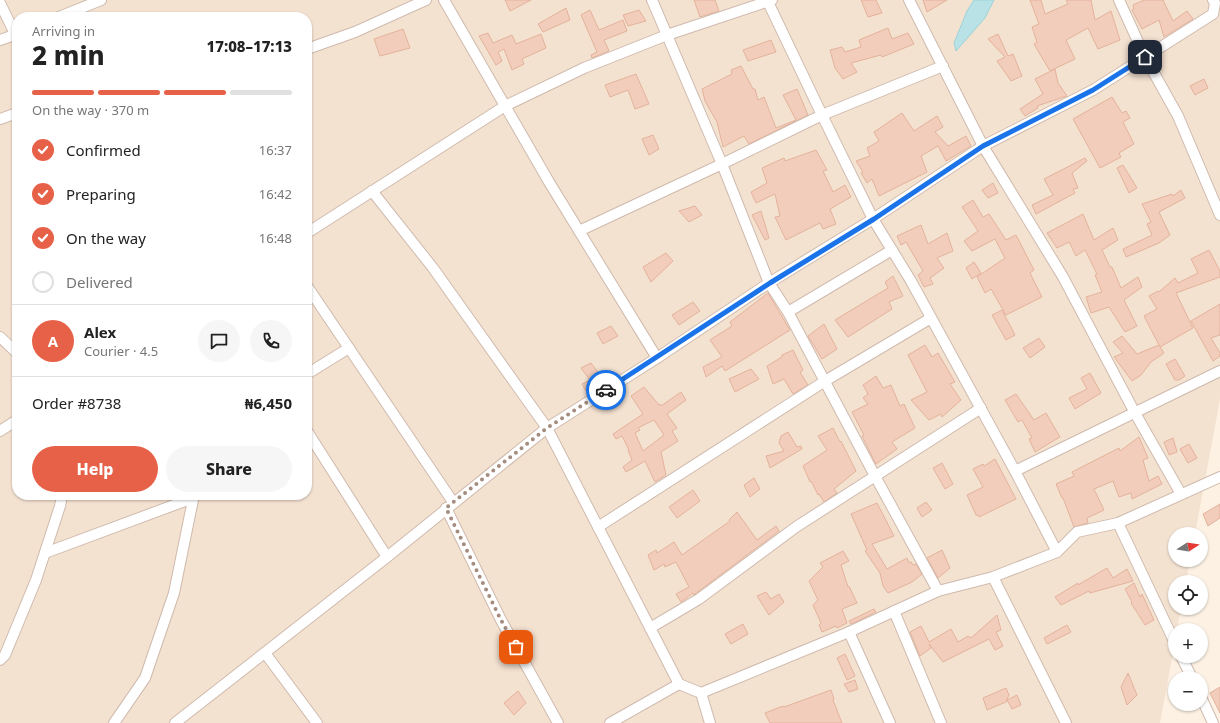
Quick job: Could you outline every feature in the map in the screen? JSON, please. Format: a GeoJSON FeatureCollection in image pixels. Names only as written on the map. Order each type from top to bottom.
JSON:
{"type":"FeatureCollection","features":[{"type":"Feature","properties":{"kind":"street"},"geometry":{"type":"LineString","coordinates":[[71,12],[101,0]]}},
{"type":"Feature","properties":{"kind":"street"},"geometry":{"type":"LineString","coordinates":[[312,47],[356,32],[426,0]]}},
{"type":"Feature","properties":{"kind":"street"},"geometry":{"type":"LineString","coordinates":[[444,0],[549,182],[657,358]]}},
{"type":"Feature","properties":{"kind":"street"},"geometry":{"type":"LineString","coordinates":[[652,0],[722,164],[770,283],[788,312],[938,591]]}},
{"type":"Feature","properties":{"kind":"street"},"geometry":{"type":"LineString","coordinates":[[909,0],[983,146],[1062,277],[1135,413],[1181,494]]}},
{"type":"Feature","properties":{"kind":"street"},"geometry":{"type":"LineString","coordinates":[[1119,0],[1145,57],[1178,116],[1220,216]]}},
{"type":"Feature","properties":{"kind":"street"},"geometry":{"type":"LineString","coordinates":[[175,723],[547,428],[657,358],[770,283],[874,219],[983,146],[1093,90],[1213,14],[1215,4],[1213,0]]}},
{"type":"Feature","properties":{"kind":"street"},"geometry":{"type":"LineString","coordinates":[[312,230],[505,106],[584,68],[667,35],[770,1],[822,115],[874,219],[911,281],[1015,471],[1057,552]]}},
{"type":"Feature","properties":{"kind":"street"},"geometry":{"type":"LineString","coordinates":[[0,3],[12,27]]}},
{"type":"Feature","properties":{"kind":"street"},"geometry":{"type":"LineString","coordinates":[[0,40],[12,36]]}},
{"type":"Feature","properties":{"kind":"street"},"geometry":{"type":"LineString","coordinates":[[579,231],[822,115],[943,66]]}},
{"type":"Feature","properties":{"kind":"street"},"geometry":{"type":"LineString","coordinates":[[0,119],[12,114]]}},
{"type":"Feature","properties":{"kind":"street"},"geometry":{"type":"LineString","coordinates":[[372,191],[433,268],[547,428],[679,684],[701,693],[849,632],[938,591],[993,577],[1057,552],[1077,532],[1118,523],[1220,477]]}},
{"type":"Feature","properties":{"kind":"street"},"geometry":{"type":"LineString","coordinates":[[788,312],[892,250]]}},
{"type":"Feature","properties":{"kind":"street"},"geometry":{"type":"LineString","coordinates":[[312,293],[450,505],[501,620],[558,723]]}},
{"type":"Feature","properties":{"kind":"street"},"geometry":{"type":"LineString","coordinates":[[598,527],[825,380],[931,318]]}},
{"type":"Feature","properties":{"kind":"street"},"geometry":{"type":"LineString","coordinates":[[0,337],[12,348]]}},
{"type":"Feature","properties":{"kind":"street"},"geometry":{"type":"LineString","coordinates":[[312,371],[349,348]]}},
{"type":"Feature","properties":{"kind":"street"},"geometry":{"type":"LineString","coordinates":[[1015,471],[1220,371]]}},
{"type":"Feature","properties":{"kind":"street"},"geometry":{"type":"LineString","coordinates":[[650,628],[699,599],[796,527],[980,408]]}},
{"type":"Feature","properties":{"kind":"street"},"geometry":{"type":"LineString","coordinates":[[0,431],[12,423]]}},
{"type":"Feature","properties":{"kind":"street"},"geometry":{"type":"LineString","coordinates":[[312,440],[387,556]]}},
{"type":"Feature","properties":{"kind":"street"},"geometry":{"type":"LineString","coordinates":[[0,660],[4,655],[36,580],[61,500]]}},
{"type":"Feature","properties":{"kind":"street"},"geometry":{"type":"LineString","coordinates":[[45,553],[185,500]]}},
{"type":"Feature","properties":{"kind":"street"},"geometry":{"type":"LineString","coordinates":[[114,723],[145,678],[174,593],[192,500]]}},
{"type":"Feature","properties":{"kind":"street"},"geometry":{"type":"LineString","coordinates":[[1118,523],[1168,628]]}},
{"type":"Feature","properties":{"kind":"street"},"geometry":{"type":"LineString","coordinates":[[993,577],[1066,723]]}},
{"type":"Feature","properties":{"kind":"street"},"geometry":{"type":"LineString","coordinates":[[894,611],[942,723]]}},
{"type":"Feature","properties":{"kind":"street"},"geometry":{"type":"LineString","coordinates":[[849,632],[890,723]]}},
{"type":"Feature","properties":{"kind":"street"},"geometry":{"type":"LineString","coordinates":[[265,653],[317,723]]}},
{"type":"Feature","properties":{"kind":"street"},"geometry":{"type":"LineString","coordinates":[[610,723],[679,684]]}},
{"type":"Feature","properties":{"kind":"street"},"geometry":{"type":"LineString","coordinates":[[701,693],[710,723]]}},
{"type":"Feature","properties":{"kind":"street"},"geometry":{"type":"LineString","coordinates":[[1207,711],[1213,723],[1220,719]]}},
{"type":"Feature","properties":{"kind":"shaded area"},"geometry":{"type":"Polygon","coordinates":[[[0,0],[1220,0],[1220,399],[1196,527],[1168,527],[1168,567],[1189,567],[1187,575],[1168,575],[1168,615],[1180,615],[1178,623],[1168,623],[1168,663],[1171,663],[1170,671],[1168,671],[1168,680],[1160,723],[0,723],[0,0]]]}},
{"type":"Feature","properties":{"kind":"water"},"geometry":{"type":"Polygon","coordinates":[[[974,0],[994,0],[985,18],[956,51],[954,43],[967,11],[974,0]]]}},
{"type":"Feature","properties":{"kind":"building"},"geometry":{"type":"Polygon","coordinates":[[[505,0],[531,0],[510,11],[505,0]]]}},
{"type":"Feature","properties":{"kind":"building"},"geometry":{"type":"Polygon","coordinates":[[[694,0],[715,0],[719,11],[700,17],[694,0]]]}},
{"type":"Feature","properties":{"kind":"building"},"geometry":{"type":"Polygon","coordinates":[[[861,0],[876,0],[882,13],[868,17],[861,0]]]}},
{"type":"Feature","properties":{"kind":"building"},"geometry":{"type":"Polygon","coordinates":[[[923,0],[947,0],[927,12],[923,0]]]}},
{"type":"Feature","properties":{"kind":"building"},"geometry":{"type":"Polygon","coordinates":[[[1030,0],[1041,0],[1045,14],[1068,4],[1066,0],[1091,0],[1095,20],[1111,11],[1120,40],[1098,49],[1088,28],[1066,40],[1075,59],[1050,71],[1034,44],[1037,42],[1032,27],[1039,24],[1030,0]]]}},
{"type":"Feature","properties":{"kind":"building"},"geometry":{"type":"Polygon","coordinates":[[[1144,0],[1163,0],[1173,21],[1187,11],[1193,19],[1164,37],[1159,20],[1142,29],[1132,10],[1134,9],[1133,5],[1144,0]]]}},
{"type":"Feature","properties":{"kind":"building"},"geometry":{"type":"Polygon","coordinates":[[[566,8],[570,20],[543,32],[538,24],[566,8]]]}},
{"type":"Feature","properties":{"kind":"building"},"geometry":{"type":"Polygon","coordinates":[[[590,10],[599,30],[623,20],[627,31],[604,40],[609,51],[592,58],[591,55],[597,52],[581,15],[590,10]]]}},
{"type":"Feature","properties":{"kind":"building"},"geometry":{"type":"Polygon","coordinates":[[[639,10],[646,21],[628,26],[623,15],[639,10]]]}},
{"type":"Feature","properties":{"kind":"building"},"geometry":{"type":"Polygon","coordinates":[[[888,28],[892,39],[908,33],[914,44],[882,57],[881,55],[851,63],[857,72],[843,79],[835,68],[830,50],[842,47],[845,52],[861,47],[859,40],[888,28]]]}},
{"type":"Feature","properties":{"kind":"building"},"geometry":{"type":"Polygon","coordinates":[[[403,29],[410,48],[380,56],[374,39],[403,29]]]}},
{"type":"Feature","properties":{"kind":"building"},"geometry":{"type":"Polygon","coordinates":[[[488,33],[493,43],[512,35],[516,44],[541,34],[546,48],[522,59],[524,64],[512,70],[504,49],[498,52],[502,61],[496,65],[479,36],[488,33]]]}},
{"type":"Feature","properties":{"kind":"building"},"geometry":{"type":"Polygon","coordinates":[[[998,34],[1008,56],[1013,54],[1022,76],[1011,81],[997,61],[1005,57],[988,39],[998,34]]]}},
{"type":"Feature","properties":{"kind":"building"},"geometry":{"type":"Polygon","coordinates":[[[771,40],[776,52],[748,61],[743,50],[771,40]]]}},
{"type":"Feature","properties":{"kind":"building"},"geometry":{"type":"Polygon","coordinates":[[[741,66],[753,89],[755,89],[758,100],[764,97],[776,128],[796,120],[783,95],[797,89],[808,115],[749,144],[744,136],[723,147],[717,122],[705,101],[702,89],[732,74],[731,70],[741,66]]]}},
{"type":"Feature","properties":{"kind":"building"},"geometry":{"type":"Polygon","coordinates":[[[1055,69],[1058,83],[1067,96],[1037,106],[1038,108],[1025,116],[1020,109],[1043,94],[1035,79],[1055,69]]]}},
{"type":"Feature","properties":{"kind":"building"},"geometry":{"type":"Polygon","coordinates":[[[636,74],[649,104],[635,109],[628,90],[610,97],[605,85],[636,74]]]}},
{"type":"Feature","properties":{"kind":"building"},"geometry":{"type":"Polygon","coordinates":[[[1204,79],[1208,88],[1195,95],[1190,86],[1204,79]]]}},
{"type":"Feature","properties":{"kind":"building"},"geometry":{"type":"Polygon","coordinates":[[[1112,97],[1122,113],[1126,111],[1130,118],[1123,122],[1134,144],[1119,153],[1121,157],[1100,168],[1073,119],[1112,97]]]}},
{"type":"Feature","properties":{"kind":"building"},"geometry":{"type":"Polygon","coordinates":[[[902,113],[914,131],[937,116],[943,127],[935,132],[948,146],[966,136],[971,146],[946,161],[938,146],[921,156],[927,172],[879,196],[872,179],[867,183],[861,173],[863,172],[856,161],[870,156],[867,148],[879,141],[874,132],[902,113]]]}},
{"type":"Feature","properties":{"kind":"building"},"geometry":{"type":"Polygon","coordinates":[[[653,135],[659,149],[649,155],[642,139],[653,135]]]}},
{"type":"Feature","properties":{"kind":"building"},"geometry":{"type":"Polygon","coordinates":[[[816,150],[827,170],[823,171],[833,192],[845,185],[851,197],[830,209],[836,224],[823,229],[820,223],[786,240],[775,217],[780,216],[775,194],[756,203],[751,192],[767,183],[762,168],[784,158],[785,161],[816,150]]]}},
{"type":"Feature","properties":{"kind":"building"},"geometry":{"type":"Polygon","coordinates":[[[1085,158],[1087,161],[1072,173],[1078,188],[1073,189],[1075,193],[1036,214],[1032,205],[1053,195],[1044,179],[1085,158]]]}},
{"type":"Feature","properties":{"kind":"building"},"geometry":{"type":"Polygon","coordinates":[[[1123,165],[1137,188],[1129,193],[1117,168],[1123,165]]]}},
{"type":"Feature","properties":{"kind":"building"},"geometry":{"type":"Polygon","coordinates":[[[993,183],[998,193],[988,198],[982,190],[993,183]]]}},
{"type":"Feature","properties":{"kind":"building"},"geometry":{"type":"Polygon","coordinates":[[[1181,190],[1185,198],[1159,212],[1170,235],[1159,243],[1126,257],[1123,249],[1152,235],[1147,224],[1151,222],[1142,204],[1172,194],[1173,196],[1181,190]]]}},
{"type":"Feature","properties":{"kind":"building"},"geometry":{"type":"Polygon","coordinates":[[[973,200],[983,217],[989,214],[1006,240],[1016,235],[1034,270],[1030,273],[1042,297],[1006,315],[991,289],[985,293],[977,277],[1005,258],[995,239],[972,251],[964,241],[978,231],[962,207],[973,200]]]}},
{"type":"Feature","properties":{"kind":"building"},"geometry":{"type":"Polygon","coordinates":[[[695,206],[702,215],[689,222],[679,211],[695,206]]]}},
{"type":"Feature","properties":{"kind":"building"},"geometry":{"type":"Polygon","coordinates":[[[761,211],[769,238],[765,240],[752,215],[761,211]]]}},
{"type":"Feature","properties":{"kind":"building"},"geometry":{"type":"Polygon","coordinates":[[[1083,214],[1094,240],[1113,228],[1118,240],[1102,250],[1110,267],[1112,267],[1121,288],[1138,277],[1142,287],[1124,300],[1137,326],[1125,332],[1109,307],[1091,313],[1086,297],[1102,292],[1095,275],[1097,274],[1085,250],[1076,256],[1069,242],[1057,248],[1047,233],[1083,214]]]}},
{"type":"Feature","properties":{"kind":"building"},"geometry":{"type":"Polygon","coordinates":[[[921,225],[928,244],[947,233],[953,251],[937,258],[944,268],[930,278],[933,284],[924,287],[918,275],[923,271],[906,242],[901,245],[897,236],[921,225]]]}},
{"type":"Feature","properties":{"kind":"building"},"geometry":{"type":"Polygon","coordinates":[[[1209,250],[1220,271],[1220,277],[1176,293],[1193,328],[1160,347],[1144,316],[1157,309],[1149,296],[1158,291],[1159,292],[1175,278],[1178,283],[1198,273],[1191,259],[1209,250]]]}},
{"type":"Feature","properties":{"kind":"building"},"geometry":{"type":"Polygon","coordinates":[[[666,253],[673,261],[651,282],[643,267],[666,253]]]}},
{"type":"Feature","properties":{"kind":"building"},"geometry":{"type":"Polygon","coordinates":[[[974,262],[981,273],[972,279],[966,268],[974,262]]]}},
{"type":"Feature","properties":{"kind":"building"},"geometry":{"type":"Polygon","coordinates":[[[893,276],[903,296],[889,302],[892,309],[848,337],[835,320],[888,288],[885,282],[893,276]]]}},
{"type":"Feature","properties":{"kind":"building"},"geometry":{"type":"Polygon","coordinates":[[[768,293],[790,330],[725,371],[722,366],[706,377],[703,367],[722,357],[710,340],[732,326],[730,322],[768,293]]]}},
{"type":"Feature","properties":{"kind":"building"},"geometry":{"type":"Polygon","coordinates":[[[693,302],[700,311],[679,325],[672,315],[693,302]]]}},
{"type":"Feature","properties":{"kind":"building"},"geometry":{"type":"Polygon","coordinates":[[[1220,304],[1220,335],[1211,338],[1220,353],[1220,356],[1213,361],[1191,321],[1220,304]]]}},
{"type":"Feature","properties":{"kind":"building"},"geometry":{"type":"Polygon","coordinates":[[[1002,310],[1015,335],[1006,340],[992,315],[1002,310]]]}},
{"type":"Feature","properties":{"kind":"building"},"geometry":{"type":"Polygon","coordinates":[[[824,324],[837,349],[822,359],[808,336],[824,324]]]}},
{"type":"Feature","properties":{"kind":"building"},"geometry":{"type":"Polygon","coordinates":[[[611,326],[618,336],[603,344],[597,333],[611,326]]]}},
{"type":"Feature","properties":{"kind":"building"},"geometry":{"type":"Polygon","coordinates":[[[1122,336],[1137,354],[1159,345],[1164,353],[1151,362],[1141,375],[1132,381],[1114,357],[1123,353],[1113,342],[1122,336]]]}},
{"type":"Feature","properties":{"kind":"building"},"geometry":{"type":"Polygon","coordinates":[[[1039,338],[1045,347],[1030,358],[1023,348],[1039,338]]]}},
{"type":"Feature","properties":{"kind":"building"},"geometry":{"type":"Polygon","coordinates":[[[925,345],[932,357],[938,353],[955,382],[950,384],[961,400],[942,417],[941,414],[929,420],[911,400],[927,392],[908,355],[925,345]]]}},
{"type":"Feature","properties":{"kind":"building"},"geometry":{"type":"Polygon","coordinates":[[[793,350],[803,370],[800,372],[808,385],[793,394],[784,379],[773,384],[767,366],[782,357],[782,355],[793,350]]]}},
{"type":"Feature","properties":{"kind":"building"},"geometry":{"type":"Polygon","coordinates":[[[1175,359],[1185,376],[1179,380],[1175,380],[1166,364],[1175,359]]]}},
{"type":"Feature","properties":{"kind":"building"},"geometry":{"type":"Polygon","coordinates":[[[591,363],[606,383],[588,394],[582,384],[590,380],[581,368],[591,363]]]}},
{"type":"Feature","properties":{"kind":"building"},"geometry":{"type":"Polygon","coordinates":[[[751,369],[759,379],[735,392],[729,379],[751,369]]]}},
{"type":"Feature","properties":{"kind":"building"},"geometry":{"type":"Polygon","coordinates":[[[1090,373],[1101,393],[1075,409],[1069,398],[1087,389],[1081,378],[1090,373]]]}},
{"type":"Feature","properties":{"kind":"building"},"geometry":{"type":"Polygon","coordinates":[[[876,376],[883,388],[891,385],[900,406],[904,404],[915,428],[892,442],[897,449],[876,464],[862,436],[864,435],[852,412],[868,404],[863,398],[868,394],[863,385],[876,376]]]}},
{"type":"Feature","properties":{"kind":"building"},"geometry":{"type":"Polygon","coordinates":[[[644,387],[661,406],[681,392],[686,400],[667,414],[677,428],[672,431],[678,441],[661,452],[666,475],[655,482],[645,461],[626,472],[623,467],[632,460],[629,450],[622,436],[616,439],[613,434],[643,414],[631,396],[644,387]],[[654,420],[638,428],[640,430],[635,433],[643,451],[664,435],[654,420]]]}},
{"type":"Feature","properties":{"kind":"building"},"geometry":{"type":"Polygon","coordinates":[[[1016,394],[1034,420],[1046,413],[1060,437],[1035,452],[1029,439],[1032,438],[1022,420],[1018,422],[1005,400],[1016,394]]]}},
{"type":"Feature","properties":{"kind":"building"},"geometry":{"type":"Polygon","coordinates":[[[833,428],[856,471],[834,489],[837,493],[824,502],[819,494],[818,495],[811,481],[810,482],[803,466],[827,450],[818,436],[833,428]]]}},
{"type":"Feature","properties":{"kind":"building"},"geometry":{"type":"Polygon","coordinates":[[[788,432],[797,447],[801,446],[802,449],[770,468],[766,456],[784,451],[779,443],[781,436],[788,432]]]}},
{"type":"Feature","properties":{"kind":"building"},"geometry":{"type":"Polygon","coordinates":[[[1139,437],[1148,458],[1143,460],[1149,481],[1158,476],[1162,484],[1132,499],[1131,493],[1119,497],[1113,481],[1094,489],[1104,510],[1087,518],[1088,523],[1074,527],[1056,484],[1074,476],[1072,472],[1119,448],[1120,451],[1139,437]]]}},
{"type":"Feature","properties":{"kind":"building"},"geometry":{"type":"Polygon","coordinates":[[[1173,438],[1177,452],[1169,455],[1164,442],[1173,438]]]}},
{"type":"Feature","properties":{"kind":"building"},"geometry":{"type":"Polygon","coordinates":[[[1189,444],[1197,458],[1188,463],[1180,449],[1189,444]]]}},
{"type":"Feature","properties":{"kind":"building"},"geometry":{"type":"Polygon","coordinates":[[[995,459],[1016,499],[979,517],[976,515],[967,495],[983,487],[973,469],[983,464],[984,466],[995,459]]]}},
{"type":"Feature","properties":{"kind":"building"},"geometry":{"type":"Polygon","coordinates":[[[942,463],[953,484],[945,489],[933,468],[942,463]]]}},
{"type":"Feature","properties":{"kind":"building"},"geometry":{"type":"Polygon","coordinates":[[[754,478],[760,489],[750,497],[744,485],[754,478]]]}},
{"type":"Feature","properties":{"kind":"building"},"geometry":{"type":"Polygon","coordinates":[[[693,490],[700,501],[677,518],[669,507],[693,490]]]}},
{"type":"Feature","properties":{"kind":"building"},"geometry":{"type":"Polygon","coordinates":[[[926,502],[932,510],[922,517],[917,508],[926,502]]]}},
{"type":"Feature","properties":{"kind":"building"},"geometry":{"type":"Polygon","coordinates":[[[877,503],[894,536],[872,544],[887,569],[907,558],[909,563],[911,562],[913,565],[916,564],[922,574],[912,582],[888,593],[883,586],[880,573],[865,551],[867,550],[851,514],[877,503]]]}},
{"type":"Feature","properties":{"kind":"building"},"geometry":{"type":"Polygon","coordinates":[[[1220,504],[1220,518],[1208,526],[1203,514],[1220,504]]]}},
{"type":"Feature","properties":{"kind":"building"},"geometry":{"type":"Polygon","coordinates":[[[737,512],[757,540],[776,526],[779,531],[694,595],[693,593],[681,602],[676,594],[689,587],[676,562],[665,567],[664,564],[654,570],[648,555],[656,550],[657,553],[674,542],[682,555],[730,521],[729,520],[737,512]]]}},
{"type":"Feature","properties":{"kind":"building"},"geometry":{"type":"Polygon","coordinates":[[[942,550],[950,568],[938,578],[927,558],[942,550]]]}},
{"type":"Feature","properties":{"kind":"building"},"geometry":{"type":"Polygon","coordinates":[[[843,551],[849,561],[841,565],[848,587],[849,586],[857,603],[842,609],[847,623],[837,628],[836,626],[822,632],[819,625],[821,623],[813,605],[818,600],[809,581],[823,567],[820,563],[843,551]]]}},
{"type":"Feature","properties":{"kind":"building"},"geometry":{"type":"Polygon","coordinates":[[[1107,568],[1113,578],[1127,569],[1133,581],[1090,593],[1089,591],[1061,605],[1055,597],[1078,583],[1078,585],[1107,568]]]}},
{"type":"Feature","properties":{"kind":"building"},"geometry":{"type":"Polygon","coordinates":[[[1134,583],[1140,597],[1142,594],[1154,620],[1145,625],[1131,603],[1132,602],[1125,589],[1134,583]]]}},
{"type":"Feature","properties":{"kind":"building"},"geometry":{"type":"Polygon","coordinates":[[[766,592],[771,599],[779,594],[784,602],[769,615],[757,596],[766,592]]]}},
{"type":"Feature","properties":{"kind":"building"},"geometry":{"type":"Polygon","coordinates":[[[874,609],[876,612],[851,624],[849,621],[874,609]]]}},
{"type":"Feature","properties":{"kind":"building"},"geometry":{"type":"Polygon","coordinates":[[[997,615],[1001,630],[996,632],[1003,646],[995,650],[989,639],[943,662],[929,644],[931,648],[920,656],[910,632],[921,626],[929,642],[951,629],[958,642],[968,636],[971,638],[997,615]]]}},
{"type":"Feature","properties":{"kind":"building"},"geometry":{"type":"Polygon","coordinates":[[[743,624],[748,634],[731,644],[725,634],[743,624]]]}},
{"type":"Feature","properties":{"kind":"building"},"geometry":{"type":"Polygon","coordinates":[[[1067,625],[1071,632],[1047,644],[1044,638],[1067,625]]]}},
{"type":"Feature","properties":{"kind":"building"},"geometry":{"type":"Polygon","coordinates":[[[845,654],[855,676],[847,680],[837,658],[845,654]]]}},
{"type":"Feature","properties":{"kind":"building"},"geometry":{"type":"Polygon","coordinates":[[[1128,673],[1137,695],[1127,705],[1121,687],[1128,673]]]}},
{"type":"Feature","properties":{"kind":"building"},"geometry":{"type":"Polygon","coordinates":[[[855,680],[858,689],[849,692],[844,684],[855,680]]]}},
{"type":"Feature","properties":{"kind":"building"},"geometry":{"type":"Polygon","coordinates":[[[1220,687],[1220,713],[1210,693],[1220,687]]]}},
{"type":"Feature","properties":{"kind":"building"},"geometry":{"type":"Polygon","coordinates":[[[1006,688],[1009,695],[1006,702],[987,710],[983,698],[1006,688]]]}},
{"type":"Feature","properties":{"kind":"building"},"geometry":{"type":"Polygon","coordinates":[[[831,690],[833,700],[842,723],[770,723],[765,713],[783,706],[784,707],[831,690]]]}},
{"type":"Feature","properties":{"kind":"building"},"geometry":{"type":"Polygon","coordinates":[[[518,691],[526,703],[514,715],[504,703],[518,691]]]}},
{"type":"Feature","properties":{"kind":"building"},"geometry":{"type":"Polygon","coordinates":[[[1017,695],[1021,705],[1012,709],[1007,700],[1017,695]]]}},
{"type":"Feature","properties":{"kind":"way so far"},"geometry":{"type":"LineString","coordinates":[[516,647],[501,620],[446,508],[547,428],[606,390]]}},
{"type":"Feature","properties":{"kind":"route"},"geometry":{"type":"LineString","coordinates":[[606,390],[770,283],[874,219],[983,146],[1093,90],[1145,57]]}}]}
